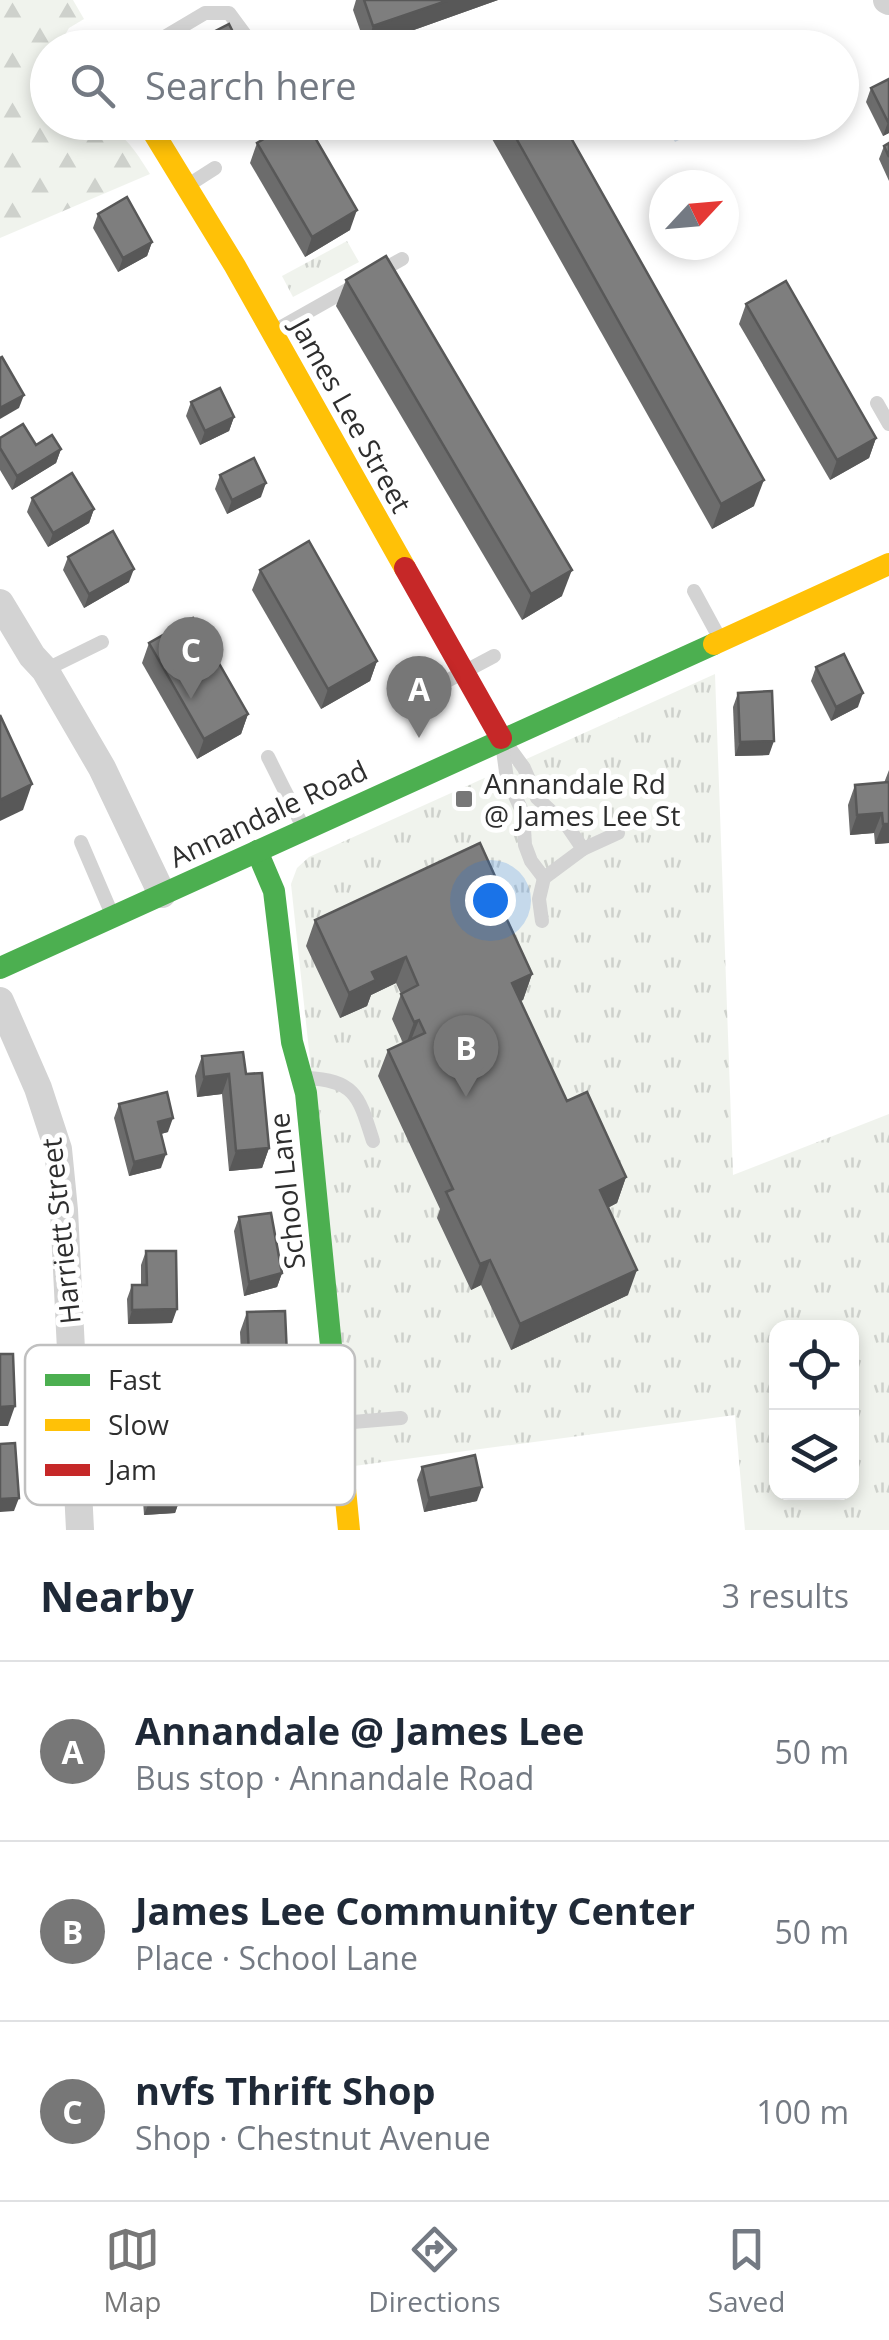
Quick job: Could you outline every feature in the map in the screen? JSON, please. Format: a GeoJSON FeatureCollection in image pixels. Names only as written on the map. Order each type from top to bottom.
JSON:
{"type":"FeatureCollection","features":[{"type":"Feature","properties":{"kind":"street","name":"James Lee Street"},"geometry":{"type":"LineString","coordinates":[[157,140],[235,266],[454,677],[502,738]]}},
{"type":"Feature","properties":{"kind":"street","name":"Annandale Road"},"geometry":{"type":"LineString","coordinates":[[0,968],[889,564]]}},
{"type":"Feature","properties":{"kind":"street"},"geometry":{"type":"LineString","coordinates":[[0,603],[45,670],[124,810],[162,894]]}},
{"type":"Feature","properties":{"kind":"street","name":"School Lane"},"geometry":{"type":"LineString","coordinates":[[257,851],[274,891],[292,1042],[302,1078],[332,1345]]}},
{"type":"Feature","properties":{"kind":"street","name":"Harriett Street"},"geometry":{"type":"LineString","coordinates":[[0,1001],[38,1088],[58,1149],[69,1345]]}},
{"type":"Feature","properties":{"kind":"street","name":"Harriett Street"},"geometry":{"type":"LineString","coordinates":[[79,1505],[80,1530]]}},
{"type":"Feature","properties":{"kind":"street","name":"School Lane"},"geometry":{"type":"LineString","coordinates":[[347,1505],[349,1530]]}},
{"type":"Feature","properties":{"kind":"lane"},"geometry":{"type":"LineString","coordinates":[[176,30],[205,13],[229,13],[242,30]]}},
{"type":"Feature","properties":{"kind":"lane"},"geometry":{"type":"LineString","coordinates":[[185,188],[215,168]]}},
{"type":"Feature","properties":{"kind":"lane"},"geometry":{"type":"LineString","coordinates":[[272,333],[402,259]]}},
{"type":"Feature","properties":{"kind":"lane"},"geometry":{"type":"LineString","coordinates":[[877,403],[889,424]]}},
{"type":"Feature","properties":{"kind":"lane"},"geometry":{"type":"LineString","coordinates":[[694,592],[721,639]]}},
{"type":"Feature","properties":{"kind":"lane"},"geometry":{"type":"LineString","coordinates":[[45,670],[102,642]]}},
{"type":"Feature","properties":{"kind":"lane"},"geometry":{"type":"LineString","coordinates":[[454,677],[494,656]]}},
{"type":"Feature","properties":{"kind":"lane"},"geometry":{"type":"LineString","coordinates":[[502,738],[524,768],[538,798],[568,827],[583,849]]}},
{"type":"Feature","properties":{"kind":"lane"},"geometry":{"type":"LineString","coordinates":[[502,738],[507,779],[523,813],[530,861],[544,878]]}},
{"type":"Feature","properties":{"kind":"lane"},"geometry":{"type":"LineString","coordinates":[[268,757],[305,830]]}},
{"type":"Feature","properties":{"kind":"lane"},"geometry":{"type":"LineString","coordinates":[[542,921],[539,899],[544,878],[583,849],[618,833]]}},
{"type":"Feature","properties":{"kind":"lane"},"geometry":{"type":"LineString","coordinates":[[81,842],[113,918]]}},
{"type":"Feature","properties":{"kind":"lane"},"geometry":{"type":"LineString","coordinates":[[302,1078],[333,1080],[347,1086],[374,1141]]}},
{"type":"Feature","properties":{"kind":"lane"},"geometry":{"type":"LineString","coordinates":[[355,1422],[401,1418]]}},
{"type":"Feature","properties":{"kind":"green space"},"geometry":{"type":"Polygon","coordinates":[[[0,0],[73,0],[84,19],[68,30],[30,30],[30,140],[125,140],[150,174],[0,238],[0,0]]]}},
{"type":"Feature","properties":{"kind":"green space"},"geometry":{"type":"Polygon","coordinates":[[[347,241],[359,262],[293,297],[282,276],[347,241]]]}},
{"type":"Feature","properties":{"kind":"green space"},"geometry":{"type":"Polygon","coordinates":[[[715,674],[733,1175],[889,1114],[889,1530],[745,1530],[735,1415],[355,1466],[355,1345],[341,1345],[291,884],[297,868],[309,857],[715,674]]]}},
{"type":"Feature","properties":{"kind":"building"},"geometry":{"type":"Polygon","coordinates":[[[364,0],[449,0],[373,26],[364,0]]]}},
{"type":"Feature","properties":{"kind":"building"},"geometry":{"type":"Polygon","coordinates":[[[889,79],[889,122],[888,122],[871,88],[889,79]]]}},
{"type":"Feature","properties":{"kind":"building"},"geometry":{"type":"Polygon","coordinates":[[[316,140],[357,210],[312,237],[257,143],[316,140]]]}},
{"type":"Feature","properties":{"kind":"building"},"geometry":{"type":"Polygon","coordinates":[[[517,140],[572,140],[764,480],[721,504],[517,140]]]}},
{"type":"Feature","properties":{"kind":"building"},"geometry":{"type":"Polygon","coordinates":[[[127,197],[152,242],[123,258],[98,214],[127,197]]]}},
{"type":"Feature","properties":{"kind":"building"},"geometry":{"type":"Polygon","coordinates":[[[386,256],[572,570],[531,594],[346,280],[386,256]]]}},
{"type":"Feature","properties":{"kind":"building"},"geometry":{"type":"Polygon","coordinates":[[[786,281],[876,438],[837,460],[746,304],[786,281]]]}},
{"type":"Feature","properties":{"kind":"building"},"geometry":{"type":"Polygon","coordinates":[[[0,358],[24,395],[0,408],[0,358]]]}},
{"type":"Feature","properties":{"kind":"building"},"geometry":{"type":"Polygon","coordinates":[[[220,388],[234,417],[205,431],[191,402],[220,388]]]}},
{"type":"Feature","properties":{"kind":"building"},"geometry":{"type":"Polygon","coordinates":[[[23,424],[36,445],[52,435],[61,449],[17,476],[0,448],[0,438],[23,424]]]}},
{"type":"Feature","properties":{"kind":"building"},"geometry":{"type":"Polygon","coordinates":[[[254,458],[266,483],[232,500],[220,475],[254,458]]]}},
{"type":"Feature","properties":{"kind":"building"},"geometry":{"type":"Polygon","coordinates":[[[72,473],[94,509],[53,533],[32,498],[72,473]]]}},
{"type":"Feature","properties":{"kind":"building"},"geometry":{"type":"Polygon","coordinates":[[[113,531],[134,569],[89,594],[68,557],[113,531]]]}},
{"type":"Feature","properties":{"kind":"building"},"geometry":{"type":"Polygon","coordinates":[[[309,541],[377,661],[328,689],[260,570],[309,541]]]}},
{"type":"Feature","properties":{"kind":"building"},"geometry":{"type":"Polygon","coordinates":[[[193,618],[248,714],[204,739],[149,643],[193,618]]]}},
{"type":"Feature","properties":{"kind":"building"},"geometry":{"type":"Polygon","coordinates":[[[844,654],[863,693],[836,707],[816,667],[844,654]]]}},
{"type":"Feature","properties":{"kind":"building"},"geometry":{"type":"Polygon","coordinates":[[[772,691],[774,741],[740,742],[738,693],[772,691]]]}},
{"type":"Feature","properties":{"kind":"building"},"geometry":{"type":"Polygon","coordinates":[[[0,715],[32,784],[0,800],[0,715]]]}},
{"type":"Feature","properties":{"kind":"building"},"geometry":{"type":"Polygon","coordinates":[[[889,782],[889,824],[883,824],[882,813],[857,815],[855,785],[889,782]]]}},
{"type":"Feature","properties":{"kind":"building"},"geometry":{"type":"Polygon","coordinates":[[[480,843],[509,907],[503,911],[532,974],[512,983],[567,1101],[587,1092],[626,1177],[600,1190],[637,1270],[520,1324],[490,1260],[480,1264],[446,1192],[453,1189],[388,1050],[425,1033],[419,1020],[414,1022],[401,994],[418,985],[406,957],[372,972],[376,980],[349,993],[315,920],[480,843]]]}},
{"type":"Feature","properties":{"kind":"building"},"geometry":{"type":"Polygon","coordinates":[[[243,1052],[246,1074],[262,1073],[269,1148],[236,1151],[229,1074],[204,1077],[202,1056],[243,1052]]]}},
{"type":"Feature","properties":{"kind":"building"},"geometry":{"type":"Polygon","coordinates":[[[167,1092],[173,1118],[158,1122],[166,1154],[134,1162],[119,1104],[167,1092]]]}},
{"type":"Feature","properties":{"kind":"building"},"geometry":{"type":"Polygon","coordinates":[[[271,1213],[282,1273],[249,1282],[239,1217],[271,1213]]]}},
{"type":"Feature","properties":{"kind":"building"},"geometry":{"type":"Polygon","coordinates":[[[146,1251],[176,1251],[177,1309],[132,1310],[132,1285],[147,1285],[146,1251]]]}},
{"type":"Feature","properties":{"kind":"building"},"geometry":{"type":"Polygon","coordinates":[[[285,1311],[287,1345],[248,1345],[247,1312],[285,1311]]]}},
{"type":"Feature","properties":{"kind":"building"},"geometry":{"type":"Polygon","coordinates":[[[0,1354],[13,1354],[15,1406],[0,1407],[0,1354]]]}},
{"type":"Feature","properties":{"kind":"building"},"geometry":{"type":"Polygon","coordinates":[[[15,1443],[19,1498],[0,1499],[0,1444],[15,1443]]]}},
{"type":"Feature","properties":{"kind":"building"},"geometry":{"type":"Polygon","coordinates":[[[475,1455],[482,1487],[429,1498],[422,1467],[475,1455]]]}},
{"type":"Feature","properties":{"kind":"traffic: fast"},"geometry":{"type":"LineString","coordinates":[[0,968],[714,644]]}},
{"type":"Feature","properties":{"kind":"traffic: fast"},"geometry":{"type":"LineString","coordinates":[[257,851],[274,891],[292,1042],[306,1093],[331,1345]]}},
{"type":"Feature","properties":{"kind":"traffic: slow"},"geometry":{"type":"LineString","coordinates":[[158,140],[235,266],[405,568]]}},
{"type":"Feature","properties":{"kind":"traffic: slow"},"geometry":{"type":"LineString","coordinates":[[714,644],[889,564]]}},
{"type":"Feature","properties":{"kind":"traffic: slow"},"geometry":{"type":"LineString","coordinates":[[347,1505],[349,1530]]}},
{"type":"Feature","properties":{"kind":"traffic: jam"},"geometry":{"type":"LineString","coordinates":[[405,568],[501,738]]}},
{"type":"Feature","properties":{"kind":"place","name":"nvfs Thrift Shop"},"geometry":{"type":"Point","coordinates":[191,699]}},
{"type":"Feature","properties":{"kind":"place","name":"Annandale @ James Lee"},"geometry":{"type":"Point","coordinates":[419,738]}},
{"type":"Feature","properties":{"kind":"place","name":"Annandale Rd @ James Lee St"},"geometry":{"type":"Point","coordinates":[464,799]}},
{"type":"Feature","properties":{"kind":"place","name":"James Lee Community Center"},"geometry":{"type":"Point","coordinates":[466,1097]}}]}
